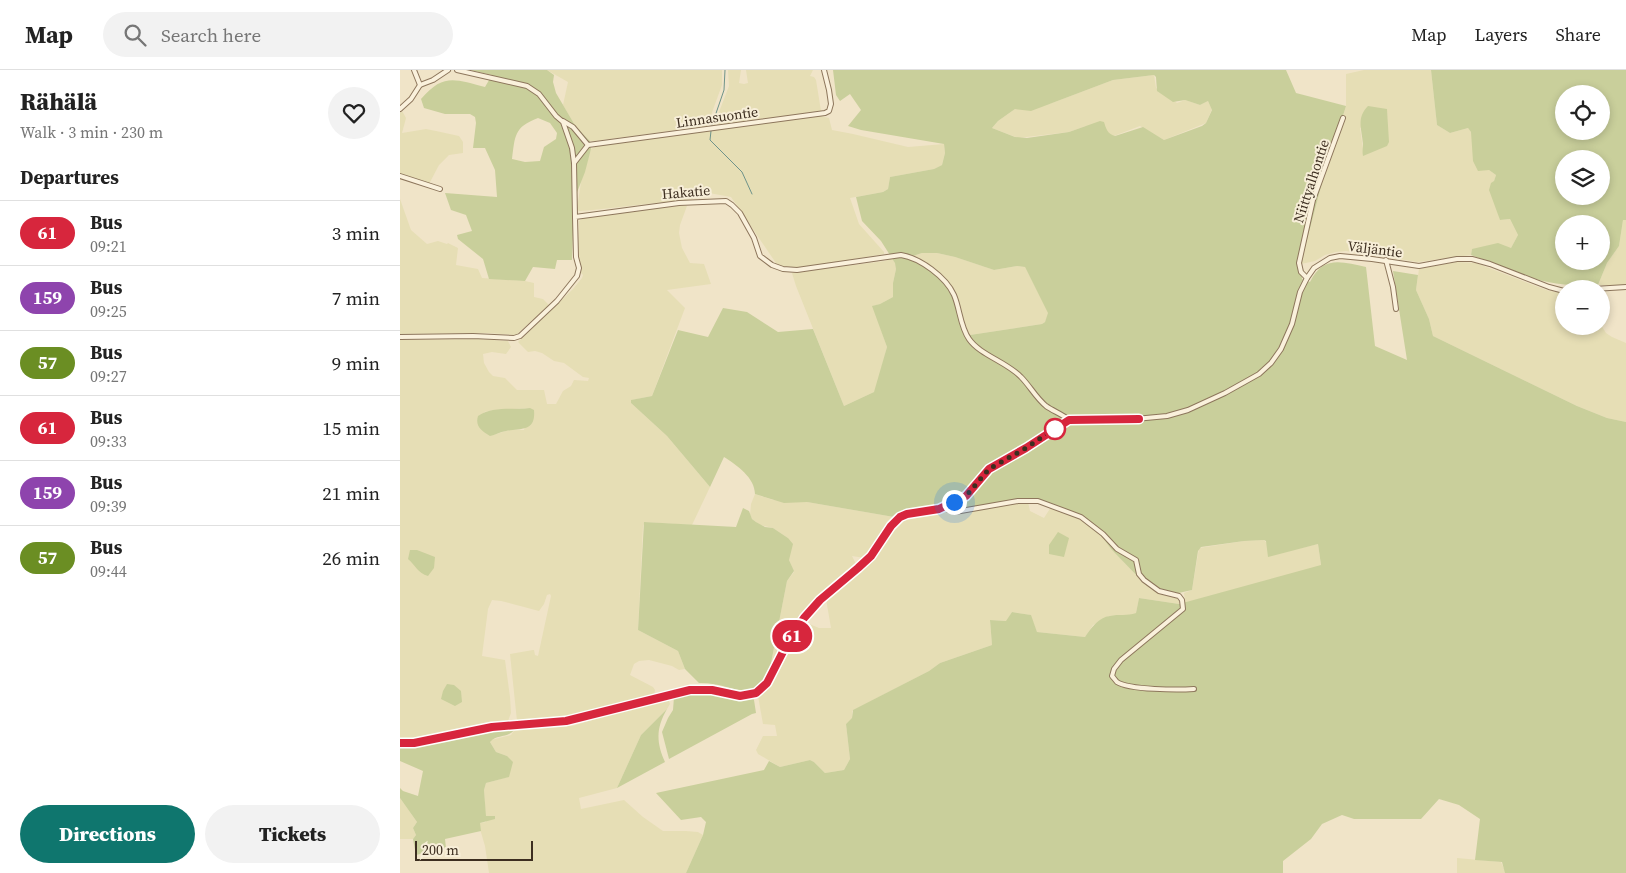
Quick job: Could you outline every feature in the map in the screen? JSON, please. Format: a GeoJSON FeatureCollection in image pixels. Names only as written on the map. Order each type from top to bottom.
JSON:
{"type":"FeatureCollection","features":[{"type":"Feature","properties":{"kind":"street"},"geometry":{"type":"LineString","coordinates":[[414,70],[420,85]]}},
{"type":"Feature","properties":{"kind":"street"},"geometry":{"type":"LineString","coordinates":[[400,109],[411,99],[420,85],[433,80],[448,70]]}},
{"type":"Feature","properties":{"kind":"street"},"geometry":{"type":"LineString","coordinates":[[400,337],[472,336],[514,338],[520,336],[557,301],[577,276],[574,163],[567,133],[561,120],[539,94],[527,86],[457,70]]}},
{"type":"Feature","properties":{"kind":"street","name":"Linnasuontie"},"geometry":{"type":"LineString","coordinates":[[588,145],[826,113],[829,111],[831,104],[824,70]]}},
{"type":"Feature","properties":{"kind":"street","name":"Niittyalhontie"},"geometry":{"type":"LineString","coordinates":[[1307,278],[1298,266],[1305,234],[1314,200],[1343,118]]}},
{"type":"Feature","properties":{"kind":"street"},"geometry":{"type":"LineString","coordinates":[[561,120],[573,127],[588,145],[574,163]]}},
{"type":"Feature","properties":{"kind":"street"},"geometry":{"type":"LineString","coordinates":[[400,176],[440,189]]}},
{"type":"Feature","properties":{"kind":"street","name":"Hakatie"},"geometry":{"type":"LineString","coordinates":[[575,217],[679,203],[722,201],[730,203],[740,213],[754,238],[760,256],[772,265],[783,269],[797,270],[900,255],[908,256],[938,275],[949,286],[969,339],[1021,376],[1047,406],[1069,420]]}},
{"type":"Feature","properties":{"kind":"street","name":"Väljäntie"},"geometry":{"type":"LineString","coordinates":[[1069,420],[1139,419],[1167,416],[1188,410],[1225,393],[1259,374],[1271,363],[1281,349],[1287,337],[1300,292],[1307,278],[1314,268],[1330,258],[1340,256],[1386,260],[1419,266],[1472,259],[1555,289]]}},
{"type":"Feature","properties":{"kind":"street"},"geometry":{"type":"LineString","coordinates":[[1386,260],[1396,308]]}},
{"type":"Feature","properties":{"kind":"street"},"geometry":{"type":"LineString","coordinates":[[1610,288],[1626,287]]}},
{"type":"Feature","properties":{"kind":"street"},"geometry":{"type":"LineString","coordinates":[[400,743],[414,743],[492,727],[566,721],[690,690],[712,690],[740,696],[756,693],[767,683],[788,642],[804,618],[820,600],[871,556],[897,520],[907,514],[943,508],[966,496],[989,469],[1069,420]]}},
{"type":"Feature","properties":{"kind":"street"},"geometry":{"type":"LineString","coordinates":[[943,508],[955,512],[1018,501],[1038,501],[1081,517],[1103,534],[1117,549],[1136,560],[1139,574],[1144,580],[1159,591],[1179,596],[1182,600],[1183,609],[1121,660],[1114,669],[1112,676],[1117,682],[1123,684],[1170,690],[1194,689]]}},
{"type":"Feature","properties":{"kind":"shaded area"},"geometry":{"type":"Polygon","coordinates":[[[547,70],[722,70],[722,85],[707,126],[590,141],[576,127],[563,105],[568,82],[547,70]]]}},
{"type":"Feature","properties":{"kind":"shaded area"},"geometry":{"type":"Polygon","coordinates":[[[728,70],[741,70],[739,83],[744,84],[748,83],[746,70],[813,70],[810,76],[816,80],[821,111],[714,125],[729,86],[728,70]]]}},
{"type":"Feature","properties":{"kind":"shaded area"},"geometry":{"type":"Polygon","coordinates":[[[1364,70],[1431,70],[1437,125],[1450,133],[1468,128],[1470,130],[1489,170],[1496,175],[1494,181],[1500,220],[1510,219],[1518,235],[1511,248],[1472,249],[1471,255],[1418,262],[1346,251],[1325,255],[1315,261],[1301,264],[1322,183],[1346,106],[1346,74],[1364,70]],[[1387,109],[1360,128],[1363,149],[1388,144],[1387,109]]]}},
{"type":"Feature","properties":{"kind":"shaded area"},"geometry":{"type":"Polygon","coordinates":[[[1154,75],[1156,88],[1177,103],[1185,100],[1200,105],[1208,101],[1212,109],[1206,123],[1164,140],[1140,126],[1114,136],[1106,130],[1086,126],[1069,132],[1018,138],[992,128],[998,121],[1015,109],[1052,103],[1113,80],[1154,75]]]}},
{"type":"Feature","properties":{"kind":"shaded area"},"geometry":{"type":"Polygon","coordinates":[[[402,111],[406,118],[402,133],[426,129],[459,136],[463,142],[463,153],[449,155],[439,165],[429,184],[400,174],[400,113],[402,111]]]}},
{"type":"Feature","properties":{"kind":"shaded area"},"geometry":{"type":"Polygon","coordinates":[[[821,116],[829,118],[832,130],[908,147],[944,144],[945,153],[942,165],[934,169],[890,177],[888,189],[883,192],[850,198],[859,224],[884,254],[795,269],[778,266],[731,197],[709,193],[698,193],[692,199],[593,210],[579,211],[577,209],[581,182],[591,149],[596,146],[821,116]]]}},
{"type":"Feature","properties":{"kind":"shaded area"},"geometry":{"type":"Polygon","coordinates":[[[400,199],[411,230],[427,244],[438,241],[458,248],[456,265],[478,269],[482,278],[534,283],[534,297],[543,299],[549,305],[516,335],[487,333],[400,334],[400,199]]]}},
{"type":"Feature","properties":{"kind":"shaded area"},"geometry":{"type":"Polygon","coordinates":[[[687,206],[679,233],[682,248],[690,263],[704,264],[711,284],[667,290],[685,308],[652,396],[632,400],[631,403],[667,436],[710,487],[692,525],[645,522],[643,526],[638,630],[678,651],[685,669],[679,670],[672,666],[649,660],[639,661],[634,664],[630,675],[653,687],[655,690],[654,696],[576,716],[559,719],[517,721],[510,654],[534,650],[535,655],[538,656],[551,596],[550,594],[547,595],[539,611],[492,600],[488,609],[482,656],[505,660],[511,713],[508,721],[469,727],[417,739],[400,740],[400,340],[479,339],[508,341],[511,347],[506,354],[492,352],[483,354],[484,363],[489,372],[493,376],[505,378],[517,390],[544,390],[547,404],[556,404],[563,391],[571,386],[574,380],[588,381],[589,378],[583,377],[564,363],[554,361],[542,353],[528,352],[518,342],[582,278],[578,251],[579,221],[585,217],[687,206]],[[530,408],[484,412],[493,435],[509,430],[524,430],[530,408]]]}},
{"type":"Feature","properties":{"kind":"shaded area"},"geometry":{"type":"Polygon","coordinates":[[[1623,220],[1626,220],[1626,285],[1610,285],[1610,280],[1600,280],[1604,270],[1610,270],[1610,259],[1619,246],[1623,220]]]}},
{"type":"Feature","properties":{"kind":"shaded area"},"geometry":{"type":"Polygon","coordinates":[[[922,253],[937,253],[955,257],[994,270],[1017,266],[1025,267],[1049,313],[1045,322],[970,335],[951,285],[947,280],[913,256],[922,253]]]}},
{"type":"Feature","properties":{"kind":"shaded area"},"geometry":{"type":"Polygon","coordinates":[[[892,258],[896,263],[893,297],[873,306],[887,347],[876,390],[844,406],[792,273],[885,261],[892,258]]]}},
{"type":"Feature","properties":{"kind":"shaded area"},"geometry":{"type":"Polygon","coordinates":[[[1456,262],[1476,263],[1555,292],[1555,335],[1609,335],[1626,343],[1626,422],[1607,418],[1577,406],[1433,336],[1429,319],[1416,290],[1419,269],[1456,262]]]}},
{"type":"Feature","properties":{"kind":"shaded area"},"geometry":{"type":"Polygon","coordinates":[[[755,494],[773,500],[807,502],[894,517],[865,558],[852,556],[857,566],[809,607],[789,637],[774,665],[771,663],[787,581],[794,572],[789,560],[788,538],[773,528],[760,525],[750,515],[751,504],[755,494]]]}},
{"type":"Feature","properties":{"kind":"shaded area"},"geometry":{"type":"Polygon","coordinates":[[[1028,502],[1030,511],[1044,518],[1051,507],[1075,516],[1091,526],[1141,580],[1179,596],[1179,604],[1139,598],[1136,613],[1130,616],[1109,616],[1093,625],[1085,637],[1037,632],[1030,615],[1012,612],[1007,621],[990,620],[992,645],[940,663],[929,671],[852,711],[852,719],[846,724],[850,759],[844,770],[825,773],[810,760],[780,767],[758,754],[756,750],[763,736],[777,736],[775,725],[763,724],[758,696],[779,671],[801,628],[807,623],[819,628],[831,628],[826,599],[871,560],[898,522],[911,515],[945,511],[954,514],[1004,504],[1028,502]]]}},
{"type":"Feature","properties":{"kind":"shaded area"},"geometry":{"type":"Polygon","coordinates":[[[1264,540],[1276,554],[1318,544],[1321,566],[1185,603],[1184,593],[1192,590],[1199,548],[1264,540]]]}},
{"type":"Feature","properties":{"kind":"shaded area"},"geometry":{"type":"Polygon","coordinates":[[[668,698],[670,704],[667,709],[641,735],[617,788],[579,798],[581,809],[624,800],[663,831],[698,832],[703,835],[686,873],[489,873],[480,829],[480,823],[486,822],[484,790],[486,783],[508,777],[507,756],[496,752],[490,742],[491,740],[511,735],[516,728],[572,726],[668,698]]]}},
{"type":"Feature","properties":{"kind":"shaded area"},"geometry":{"type":"Polygon","coordinates":[[[400,798],[417,822],[413,828],[416,835],[413,839],[400,839],[400,798]]]}},
{"type":"Feature","properties":{"kind":"shaded area"},"geometry":{"type":"Polygon","coordinates":[[[1457,858],[1501,862],[1506,873],[1457,873],[1457,858]]]}},
{"type":"Feature","properties":{"kind":"green space"},"geometry":{"type":"Polygon","coordinates":[[[470,70],[547,70],[554,75],[553,82],[556,93],[576,127],[590,141],[591,149],[585,172],[574,200],[572,260],[557,260],[555,269],[533,267],[525,281],[489,279],[483,259],[458,239],[457,235],[472,231],[466,215],[451,210],[445,193],[497,197],[495,170],[485,148],[473,148],[475,117],[470,114],[445,114],[424,108],[421,99],[436,85],[450,80],[485,87],[492,75],[470,70]],[[538,118],[524,125],[515,138],[512,159],[525,162],[540,161],[544,147],[556,139],[557,133],[550,123],[538,118]]]}},
{"type":"Feature","properties":{"kind":"green space"},"geometry":{"type":"Polygon","coordinates":[[[833,70],[1286,70],[1296,93],[1346,106],[1322,183],[1301,263],[1302,279],[1310,282],[1315,273],[1321,268],[1334,262],[1366,267],[1375,346],[1407,360],[1393,271],[1418,275],[1416,290],[1429,319],[1433,336],[1577,406],[1607,418],[1626,422],[1626,873],[1505,873],[1502,862],[1475,860],[1480,819],[1459,805],[1439,799],[1421,819],[1354,819],[1342,815],[1322,824],[1311,839],[1283,861],[1283,873],[686,873],[703,835],[706,822],[701,817],[681,820],[656,793],[764,770],[769,761],[780,767],[810,760],[825,773],[844,770],[850,759],[846,724],[852,718],[853,710],[929,671],[940,663],[992,645],[990,620],[1006,621],[1012,612],[1031,615],[1037,632],[1085,637],[1102,618],[1136,613],[1139,598],[1179,604],[1321,565],[1318,544],[1268,557],[1266,541],[1264,540],[1201,547],[1198,551],[1192,590],[1174,594],[1155,590],[1141,580],[1091,526],[1075,516],[1040,503],[1004,504],[964,513],[942,504],[903,512],[894,517],[807,502],[784,503],[755,494],[749,477],[724,457],[710,487],[667,436],[631,403],[631,400],[652,396],[678,330],[708,337],[723,308],[747,312],[778,332],[813,329],[844,406],[874,392],[887,347],[872,306],[893,297],[896,269],[895,263],[881,241],[862,221],[856,197],[883,192],[888,189],[890,177],[934,169],[942,165],[945,153],[944,144],[861,130],[848,126],[861,110],[850,94],[840,101],[836,95],[833,70]],[[1154,75],[1113,80],[1031,111],[1015,109],[998,121],[992,128],[1015,137],[1027,138],[1069,132],[1100,121],[1104,122],[1106,129],[1115,136],[1143,127],[1164,140],[1206,123],[1212,110],[1208,101],[1200,105],[1185,100],[1173,102],[1157,91],[1156,77],[1154,75]],[[922,253],[913,256],[947,280],[951,285],[967,333],[970,335],[1045,322],[1048,313],[1025,267],[1017,266],[994,270],[955,257],[937,253],[922,253]]]}},
{"type":"Feature","properties":{"kind":"green space"},"geometry":{"type":"Polygon","coordinates":[[[1431,70],[1626,70],[1626,220],[1623,220],[1619,246],[1610,259],[1610,215],[1555,215],[1555,270],[1604,270],[1600,280],[1555,280],[1555,283],[1548,282],[1471,255],[1472,249],[1498,243],[1511,248],[1518,235],[1510,219],[1500,220],[1489,190],[1496,175],[1489,170],[1478,171],[1473,161],[1471,132],[1468,128],[1450,133],[1437,125],[1431,70]]]}},
{"type":"Feature","properties":{"kind":"green space"},"geometry":{"type":"Polygon","coordinates":[[[1368,106],[1387,109],[1389,142],[1387,146],[1363,156],[1361,119],[1364,110],[1368,106]]]}},
{"type":"Feature","properties":{"kind":"green space"},"geometry":{"type":"Polygon","coordinates":[[[530,408],[534,410],[533,422],[526,428],[504,431],[490,436],[481,430],[478,425],[478,416],[490,411],[530,408]]]}},
{"type":"Feature","properties":{"kind":"green space"},"geometry":{"type":"Polygon","coordinates":[[[743,508],[749,511],[752,519],[756,522],[765,527],[773,528],[788,538],[793,544],[789,560],[794,571],[787,581],[771,663],[774,665],[766,678],[758,686],[750,690],[699,683],[685,669],[678,651],[638,630],[644,522],[736,527],[743,508]]]}},
{"type":"Feature","properties":{"kind":"green space"},"geometry":{"type":"Polygon","coordinates":[[[1058,532],[1069,538],[1064,557],[1049,554],[1049,545],[1058,532]]]}},
{"type":"Feature","properties":{"kind":"green space"},"geometry":{"type":"Polygon","coordinates":[[[410,550],[417,550],[435,557],[434,568],[428,576],[419,571],[408,559],[410,550]]]}},
{"type":"Feature","properties":{"kind":"green space"},"geometry":{"type":"Polygon","coordinates":[[[447,684],[454,685],[461,691],[462,702],[455,706],[441,699],[447,684]]]}},
{"type":"Feature","properties":{"kind":"green space"},"geometry":{"type":"Polygon","coordinates":[[[697,691],[738,697],[752,697],[756,713],[669,759],[662,732],[673,710],[674,697],[697,691]]]}},
{"type":"Feature","properties":{"kind":"green space"},"geometry":{"type":"Polygon","coordinates":[[[667,709],[658,735],[665,762],[617,788],[641,735],[667,709]]]}},
{"type":"Feature","properties":{"kind":"green space"},"geometry":{"type":"Polygon","coordinates":[[[516,728],[513,732],[493,739],[490,742],[496,752],[507,756],[513,762],[509,777],[486,783],[484,790],[486,816],[495,816],[495,819],[480,823],[481,831],[445,839],[446,848],[416,855],[413,839],[416,835],[413,828],[417,822],[400,798],[400,788],[403,791],[418,796],[423,771],[400,761],[400,746],[417,746],[516,728]]]}},
{"type":"Feature","properties":{"kind":"waterway"},"geometry":{"type":"LineString","coordinates":[[712,125],[724,90],[725,70]]}},
{"type":"Feature","properties":{"kind":"waterway"},"geometry":{"type":"LineString","coordinates":[[711,131],[710,140],[742,172],[752,194]]}},
{"type":"Feature","properties":{"kind":"bus line","name":"61"},"geometry":{"type":"LineString","coordinates":[[400,743],[414,743],[492,727],[577,719],[690,690],[712,690],[740,696],[756,693],[767,683],[775,671],[788,642],[804,618],[820,600],[871,556],[891,526],[900,517],[907,514],[943,508],[966,496],[989,469],[1069,420],[1139,419]]}},
{"type":"Feature","properties":{"kind":"route"},"geometry":{"type":"LineString","coordinates":[[954,502],[966,496],[989,469],[1026,448],[1060,425],[1055,429]]}}]}
